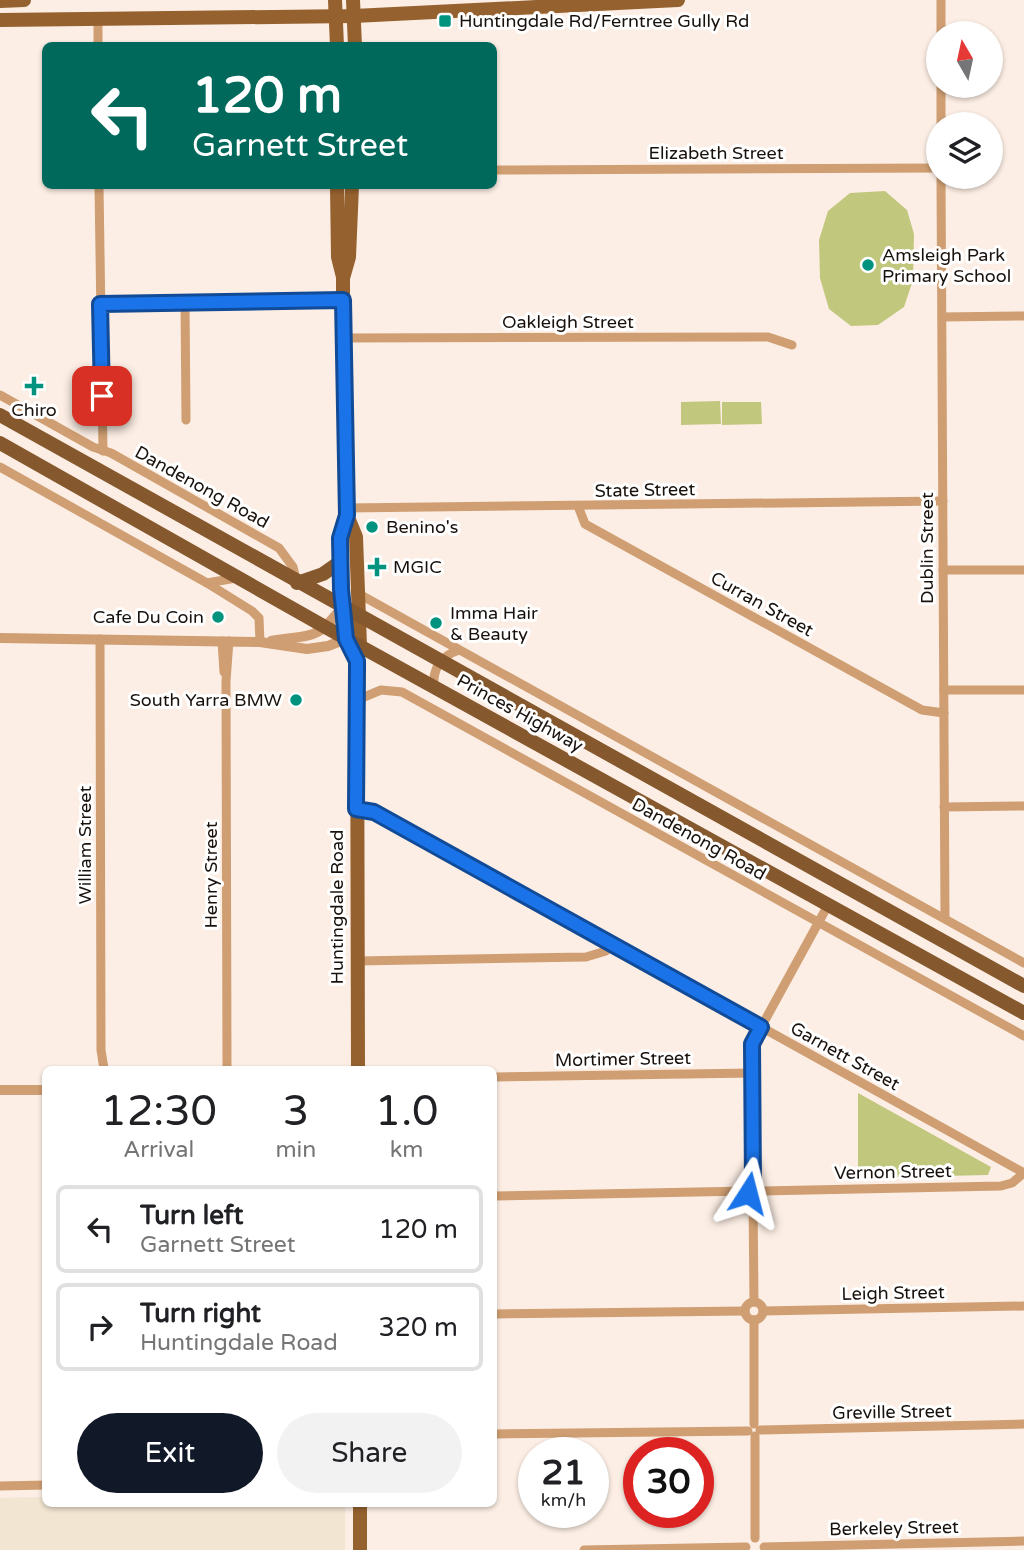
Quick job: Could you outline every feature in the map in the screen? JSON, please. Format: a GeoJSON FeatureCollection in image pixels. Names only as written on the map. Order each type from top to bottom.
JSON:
{"type":"FeatureCollection","features":[{"type":"Feature","properties":{"kind":"highway","name":"Princes Highway"},"geometry":{"type":"LineString","coordinates":[[0,415],[1024,986]]}},
{"type":"Feature","properties":{"kind":"highway","name":"Princes Highway"},"geometry":{"type":"LineString","coordinates":[[0,443],[346,639],[359,654],[434,688],[1024,1013]]}},
{"type":"Feature","properties":{"kind":"highway"},"geometry":{"type":"LineString","coordinates":[[297,583],[323,574],[340,562]]}},
{"type":"Feature","properties":{"kind":"main road"},"geometry":{"type":"LineString","coordinates":[[0,1],[24,0]]}},
{"type":"Feature","properties":{"kind":"main road"},"geometry":{"type":"LineString","coordinates":[[335,0],[337,42]]}},
{"type":"Feature","properties":{"kind":"main road"},"geometry":{"type":"LineString","coordinates":[[353,0],[355,42]]}},
{"type":"Feature","properties":{"kind":"main road"},"geometry":{"type":"LineString","coordinates":[[0,20],[336,17],[559,3],[678,0]]}},
{"type":"Feature","properties":{"kind":"main road","name":"Huntingdale Road"},"geometry":{"type":"LineString","coordinates":[[337,189],[338,257],[343,278],[347,511],[340,538],[340,562],[346,639]]}},
{"type":"Feature","properties":{"kind":"main road","name":"Huntingdale Road"},"geometry":{"type":"LineString","coordinates":[[343,278],[349,257],[352,189]]}},
{"type":"Feature","properties":{"kind":"main road","name":"Huntingdale Road"},"geometry":{"type":"LineString","coordinates":[[347,511],[356,537],[360,617],[356,809],[358,1066]]}},
{"type":"Feature","properties":{"kind":"main road"},"geometry":{"type":"LineString","coordinates":[[360,1507],[360,1550]]}},
{"type":"Feature","properties":{"kind":"street"},"geometry":{"type":"LineString","coordinates":[[941,21],[942,0]]}},
{"type":"Feature","properties":{"kind":"street"},"geometry":{"type":"LineString","coordinates":[[98,20],[98,42]]}},
{"type":"Feature","properties":{"kind":"street","name":"Elizabeth Street"},"geometry":{"type":"LineString","coordinates":[[497,170],[926,168]]}},
{"type":"Feature","properties":{"kind":"street"},"geometry":{"type":"LineString","coordinates":[[99,189],[103,451]]}},
{"type":"Feature","properties":{"kind":"street","name":"Dublin Street"},"geometry":{"type":"LineString","coordinates":[[942,189],[945,918]]}},
{"type":"Feature","properties":{"kind":"street"},"geometry":{"type":"LineString","coordinates":[[100,304],[343,300]]}},
{"type":"Feature","properties":{"kind":"street"},"geometry":{"type":"LineString","coordinates":[[185,302],[186,420]]}},
{"type":"Feature","properties":{"kind":"street"},"geometry":{"type":"LineString","coordinates":[[942,317],[1024,316]]}},
{"type":"Feature","properties":{"kind":"street","name":"Oakleigh Street"},"geometry":{"type":"LineString","coordinates":[[343,338],[768,337],[792,345]]}},
{"type":"Feature","properties":{"kind":"street","name":"Dandenong Road"},"geometry":{"type":"LineString","coordinates":[[0,394],[279,548],[293,567],[297,583]]}},
{"type":"Feature","properties":{"kind":"street"},"geometry":{"type":"LineString","coordinates":[[0,467],[257,614],[262,642]]}},
{"type":"Feature","properties":{"kind":"street","name":"State Street"},"geometry":{"type":"LineString","coordinates":[[347,511],[943,502]]}},
{"type":"Feature","properties":{"kind":"street","name":"Curran Street"},"geometry":{"type":"LineString","coordinates":[[578,506],[585,524],[922,710],[944,713]]}},
{"type":"Feature","properties":{"kind":"street"},"geometry":{"type":"LineString","coordinates":[[943,570],[1024,570]]}},
{"type":"Feature","properties":{"kind":"street"},"geometry":{"type":"LineString","coordinates":[[207,583],[237,578]]}},
{"type":"Feature","properties":{"kind":"street"},"geometry":{"type":"LineString","coordinates":[[359,594],[1024,963]]}},
{"type":"Feature","properties":{"kind":"street"},"geometry":{"type":"LineString","coordinates":[[0,638],[262,642],[305,636],[327,628],[342,607]]}},
{"type":"Feature","properties":{"kind":"street","name":"William Street"},"geometry":{"type":"LineString","coordinates":[[99,1066],[100,639]]}},
{"type":"Feature","properties":{"kind":"street"},"geometry":{"type":"LineString","coordinates":[[262,642],[307,649],[328,646],[346,639]]}},
{"type":"Feature","properties":{"kind":"street","name":"Henry Street"},"geometry":{"type":"LineString","coordinates":[[226,641],[228,1066]]}},
{"type":"Feature","properties":{"kind":"street"},"geometry":{"type":"LineString","coordinates":[[434,688],[434,674],[440,660],[446,654],[459,650]]}},
{"type":"Feature","properties":{"kind":"street","name":"Dandenong Road"},"geometry":{"type":"LineString","coordinates":[[357,701],[381,690],[402,692],[1024,1036]]}},
{"type":"Feature","properties":{"kind":"street"},"geometry":{"type":"LineString","coordinates":[[944,690],[1024,690]]}},
{"type":"Feature","properties":{"kind":"street"},"geometry":{"type":"LineString","coordinates":[[944,807],[1024,806]]}},
{"type":"Feature","properties":{"kind":"street","name":"Garnett Street"},"geometry":{"type":"LineString","coordinates":[[356,809],[374,812],[1024,1173]]}},
{"type":"Feature","properties":{"kind":"street","name":"Dandenong Road"},"geometry":{"type":"LineString","coordinates":[[761,840],[772,823]]}},
{"type":"Feature","properties":{"kind":"street"},"geometry":{"type":"LineString","coordinates":[[754,1302],[752,1044],[828,905]]}},
{"type":"Feature","properties":{"kind":"street"},"geometry":{"type":"LineString","coordinates":[[357,961],[586,957],[606,951],[611,944]]}},
{"type":"Feature","properties":{"kind":"street","name":"William Street"},"geometry":{"type":"LineString","coordinates":[[101,1051],[104,1066]]}},
{"type":"Feature","properties":{"kind":"street","name":"Mortimer Street"},"geometry":{"type":"LineString","coordinates":[[497,1077],[752,1073]]}},
{"type":"Feature","properties":{"kind":"street"},"geometry":{"type":"LineString","coordinates":[[0,1090],[42,1090]]}},
{"type":"Feature","properties":{"kind":"street","name":"Vernon Street"},"geometry":{"type":"LineString","coordinates":[[497,1196],[1001,1186],[1012,1183],[1024,1173]]}},
{"type":"Feature","properties":{"kind":"street"},"geometry":{"type":"LineString","coordinates":[[754,1302],[759,1304],[763,1311],[760,1318],[754,1320],[748,1318],[745,1311],[748,1305],[754,1302]]}},
{"type":"Feature","properties":{"kind":"street","name":"Leigh Street"},"geometry":{"type":"LineString","coordinates":[[763,1311],[1024,1306]]}},
{"type":"Feature","properties":{"kind":"street"},"geometry":{"type":"LineString","coordinates":[[497,1314],[745,1311]]}},
{"type":"Feature","properties":{"kind":"street"},"geometry":{"type":"LineString","coordinates":[[754,1320],[755,1538]]}},
{"type":"Feature","properties":{"kind":"street","name":"Greville Street"},"geometry":{"type":"LineString","coordinates":[[497,1434],[1024,1424]]}},
{"type":"Feature","properties":{"kind":"street"},"geometry":{"type":"LineString","coordinates":[[0,1486],[42,1485]]}},
{"type":"Feature","properties":{"kind":"street"},"geometry":{"type":"LineString","coordinates":[[584,1550],[747,1549],[749,1541],[755,1538],[762,1541],[764,1548]]}},
{"type":"Feature","properties":{"kind":"street","name":"Berkeley Street"},"geometry":{"type":"LineString","coordinates":[[764,1548],[1024,1541]]}},
{"type":"Feature","properties":{"kind":"shaded area"},"geometry":{"type":"Polygon","coordinates":[[[42,1497],[42,1507],[345,1507],[345,1550],[0,1550],[0,1498],[42,1497]]]}},
{"type":"Feature","properties":{"kind":"green space"},"geometry":{"type":"Polygon","coordinates":[[[885,191],[907,210],[914,234],[913,280],[904,307],[878,325],[851,326],[829,309],[820,278],[819,240],[828,211],[850,193],[885,191]]]}},
{"type":"Feature","properties":{"kind":"green space"},"geometry":{"type":"Polygon","coordinates":[[[720,401],[721,424],[681,425],[681,402],[720,401]]]}},
{"type":"Feature","properties":{"kind":"green space"},"geometry":{"type":"Polygon","coordinates":[[[722,402],[761,402],[762,424],[722,425],[722,402]]]}},
{"type":"Feature","properties":{"kind":"green space"},"geometry":{"type":"Polygon","coordinates":[[[858,1093],[991,1167],[988,1175],[858,1178],[858,1093]]]}},
{"type":"Feature","properties":{"kind":"place","name":"Huntingdale Rd/Ferntree Gully Rd"},"geometry":{"type":"Point","coordinates":[445,21]}},
{"type":"Feature","properties":{"kind":"place","name":"Amsleigh Park Primary School"},"geometry":{"type":"Point","coordinates":[868,265]}},
{"type":"Feature","properties":{"kind":"place","name":"Chiro"},"geometry":{"type":"Point","coordinates":[34,386]}},
{"type":"Feature","properties":{"kind":"place","name":"Benino's"},"geometry":{"type":"Point","coordinates":[372,527]}},
{"type":"Feature","properties":{"kind":"place","name":"MGIC"},"geometry":{"type":"Point","coordinates":[377,567]}},
{"type":"Feature","properties":{"kind":"place","name":"Cafe Du Coin"},"geometry":{"type":"Point","coordinates":[218,617]}},
{"type":"Feature","properties":{"kind":"place","name":"Imma Hair & Beauty"},"geometry":{"type":"Point","coordinates":[436,623]}},
{"type":"Feature","properties":{"kind":"place","name":"South Yarra BMW"},"geometry":{"type":"Point","coordinates":[296,700]}},
{"type":"Feature","properties":{"kind":"route"},"geometry":{"type":"LineString","coordinates":[[102,396],[100,304],[343,300],[347,515],[340,538],[340,562],[346,639],[357,661],[356,809],[374,812],[761,1027],[752,1044],[753,1185],[749,1187],[748,1193]]}}]}
